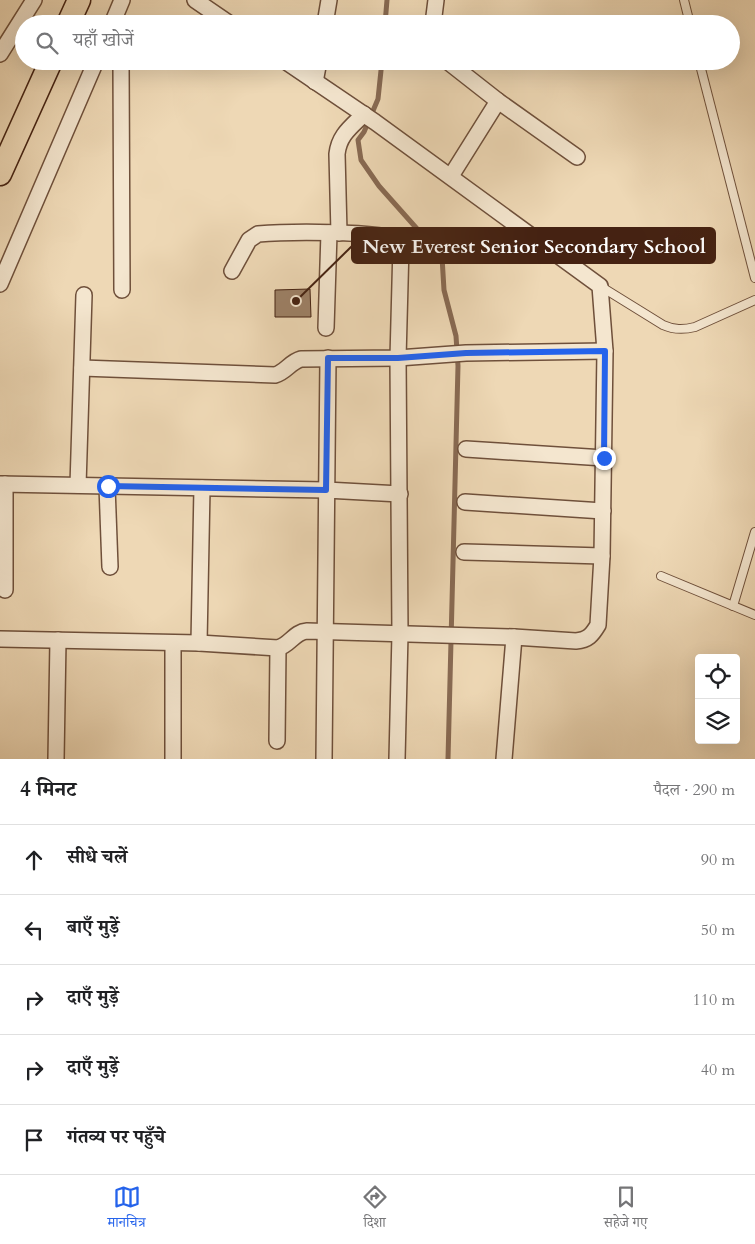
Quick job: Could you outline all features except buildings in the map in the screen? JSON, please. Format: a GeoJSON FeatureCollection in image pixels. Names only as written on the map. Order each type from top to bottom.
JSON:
{"type":"FeatureCollection","features":[{"type":"Feature","properties":{"kind":"main road"},"geometry":{"type":"LineString","coordinates":[[72,15],[79,0]]}},
{"type":"Feature","properties":{"kind":"main road"},"geometry":{"type":"LineString","coordinates":[[0,174],[47,70]]}},
{"type":"Feature","properties":{"kind":"street"},"geometry":{"type":"LineString","coordinates":[[25,15],[34,0]]}},
{"type":"Feature","properties":{"kind":"street"},"geometry":{"type":"LineString","coordinates":[[195,0],[217,15]]}},
{"type":"Feature","properties":{"kind":"street"},"geometry":{"type":"LineString","coordinates":[[326,15],[329,0]]}},
{"type":"Feature","properties":{"kind":"street"},"geometry":{"type":"LineString","coordinates":[[434,15],[436,0]]}},
{"type":"Feature","properties":{"kind":"street"},"geometry":{"type":"LineString","coordinates":[[116,15],[121,2]]}},
{"type":"Feature","properties":{"kind":"street"},"geometry":{"type":"LineString","coordinates":[[120,15],[121,2]]}},
{"type":"Feature","properties":{"kind":"street"},"geometry":{"type":"LineString","coordinates":[[0,54],[15,30]]}},
{"type":"Feature","properties":{"kind":"street"},"geometry":{"type":"LineString","coordinates":[[0,284],[92,70]]}},
{"type":"Feature","properties":{"kind":"street"},"geometry":{"type":"LineString","coordinates":[[121,70],[122,290]]}},
{"type":"Feature","properties":{"kind":"street"},"geometry":{"type":"LineString","coordinates":[[0,639],[199,643],[278,648],[287,644],[301,631],[514,636],[576,641],[586,640],[592,635],[598,625],[602,556],[605,351],[600,286],[369,117],[298,70]]}},
{"type":"Feature","properties":{"kind":"street"},"geometry":{"type":"LineString","coordinates":[[315,82],[317,70]]}},
{"type":"Feature","properties":{"kind":"street"},"geometry":{"type":"LineString","coordinates":[[459,70],[577,157]]}},
{"type":"Feature","properties":{"kind":"street"},"geometry":{"type":"LineString","coordinates":[[451,176],[498,100]]}},
{"type":"Feature","properties":{"kind":"street"},"geometry":{"type":"LineString","coordinates":[[326,328],[334,233],[338,142],[345,132],[369,117]]}},
{"type":"Feature","properties":{"kind":"street"},"geometry":{"type":"LineString","coordinates":[[232,271],[250,240],[258,234],[334,233],[390,237],[400,241],[398,358],[400,634],[397,759]]}},
{"type":"Feature","properties":{"kind":"street"},"geometry":{"type":"LineString","coordinates":[[78,485],[84,295]]}},
{"type":"Feature","properties":{"kind":"street"},"geometry":{"type":"LineString","coordinates":[[82,368],[275,375],[281,373],[295,360],[301,359],[398,358],[466,353],[605,351]]}},
{"type":"Feature","properties":{"kind":"street"},"geometry":{"type":"LineString","coordinates":[[324,759],[328,358]]}},
{"type":"Feature","properties":{"kind":"street"},"geometry":{"type":"LineString","coordinates":[[466,449],[604,458]]}},
{"type":"Feature","properties":{"kind":"street"},"geometry":{"type":"LineString","coordinates":[[5,590],[3,484],[326,490],[400,494]]}},
{"type":"Feature","properties":{"kind":"street"},"geometry":{"type":"LineString","coordinates":[[108,486],[110,567]]}},
{"type":"Feature","properties":{"kind":"street"},"geometry":{"type":"LineString","coordinates":[[199,643],[202,488]]}},
{"type":"Feature","properties":{"kind":"street"},"geometry":{"type":"LineString","coordinates":[[465,502],[603,511]]}},
{"type":"Feature","properties":{"kind":"street"},"geometry":{"type":"LineString","coordinates":[[464,552],[602,556]]}},
{"type":"Feature","properties":{"kind":"street"},"geometry":{"type":"LineString","coordinates":[[504,759],[514,636]]}},
{"type":"Feature","properties":{"kind":"street"},"geometry":{"type":"LineString","coordinates":[[56,759],[58,640]]}},
{"type":"Feature","properties":{"kind":"street"},"geometry":{"type":"LineString","coordinates":[[173,643],[173,759]]}},
{"type":"Feature","properties":{"kind":"street"},"geometry":{"type":"LineString","coordinates":[[277,740],[278,648]]}},
{"type":"Feature","properties":{"kind":"lane"},"geometry":{"type":"LineString","coordinates":[[684,0],[688,15]]}},
{"type":"Feature","properties":{"kind":"lane"},"geometry":{"type":"LineString","coordinates":[[701,70],[755,278]]}},
{"type":"Feature","properties":{"kind":"lane"},"geometry":{"type":"LineString","coordinates":[[600,286],[672,330],[685,330],[695,327],[755,300]]}},
{"type":"Feature","properties":{"kind":"lane"},"geometry":{"type":"LineString","coordinates":[[733,606],[755,532]]}},
{"type":"Feature","properties":{"kind":"lane"},"geometry":{"type":"LineString","coordinates":[[661,576],[755,615]]}},
{"type":"Feature","properties":{"kind":"waterway"},"geometry":{"type":"LineString","coordinates":[[386,15],[387,0]]}},
{"type":"Feature","properties":{"kind":"waterway"},"geometry":{"type":"LineString","coordinates":[[381,70],[378,99],[364,132],[358,140],[361,160],[379,186],[419,231],[439,247],[442,257],[444,290],[456,336],[458,366],[448,759]]}},
{"type":"Feature","properties":{"kind":"place","name":"New Everest Senior Secondary School"},"geometry":{"type":"Point","coordinates":[296,301]}},
{"type":"Feature","properties":{"kind":"route"},"geometry":{"type":"LineString","coordinates":[[108,486],[326,490],[328,358],[398,358],[466,353],[605,351],[604,458]]}}]}
